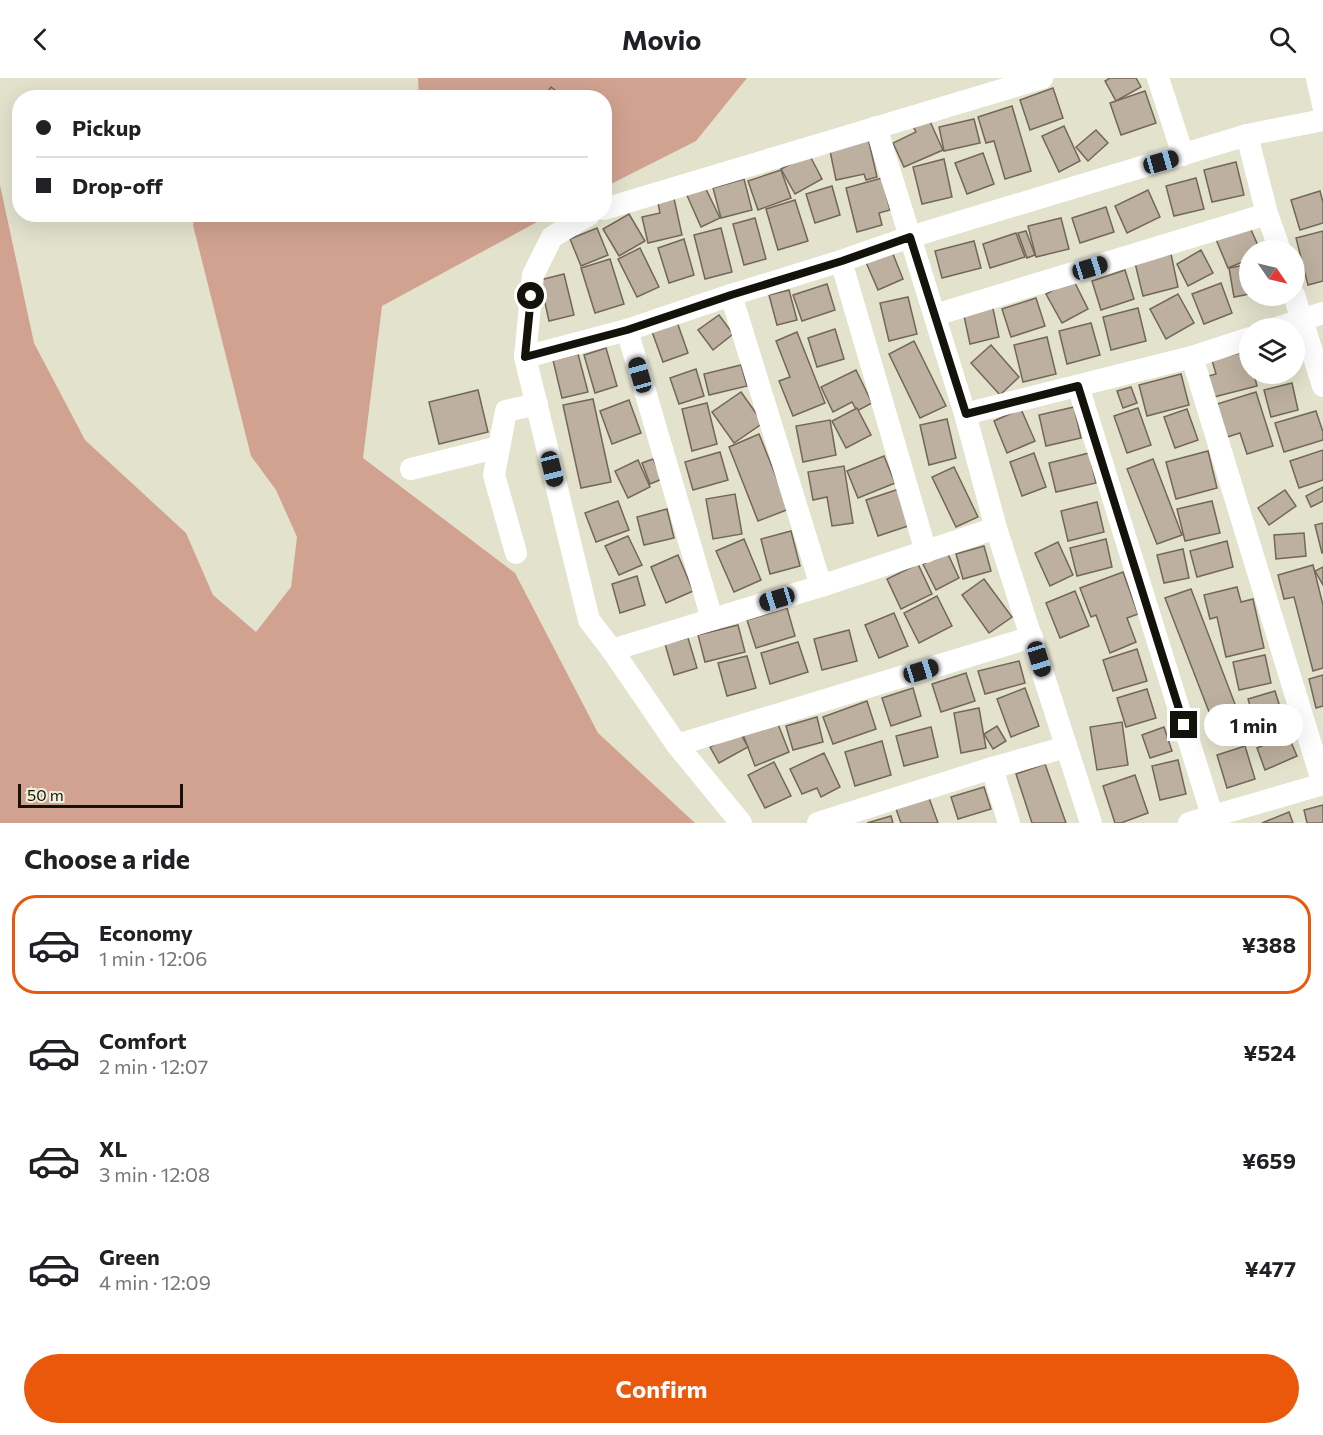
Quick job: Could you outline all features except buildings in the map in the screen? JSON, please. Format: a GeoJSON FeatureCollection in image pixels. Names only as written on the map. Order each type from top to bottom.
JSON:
{"type":"FeatureCollection","features":[{"type":"Feature","properties":{"kind":"street"},"geometry":{"type":"LineString","coordinates":[[612,207],[1042,78]]}},
{"type":"Feature","properties":{"kind":"street"},"geometry":{"type":"LineString","coordinates":[[1158,78],[1184,155]]}},
{"type":"Feature","properties":{"kind":"street"},"geometry":{"type":"LineString","coordinates":[[1317,78],[1323,105]]}},
{"type":"Feature","properties":{"kind":"street"},"geometry":{"type":"LineString","coordinates":[[525,357],[627,330],[910,237],[1247,135],[1323,120]]}},
{"type":"Feature","properties":{"kind":"street"},"geometry":{"type":"LineString","coordinates":[[876,127],[966,414],[996,528],[1091,823]]}},
{"type":"Feature","properties":{"kind":"street"},"geometry":{"type":"LineString","coordinates":[[1247,135],[1267,214],[1276,240]]}},
{"type":"Feature","properties":{"kind":"street"},"geometry":{"type":"LineString","coordinates":[[935,315],[1267,214]]}},
{"type":"Feature","properties":{"kind":"street"},"geometry":{"type":"LineString","coordinates":[[577,222],[552,237],[533,275],[525,357],[589,620],[677,746],[741,823]]}},
{"type":"Feature","properties":{"kind":"street"},"geometry":{"type":"LineString","coordinates":[[842,261],[926,552]]}},
{"type":"Feature","properties":{"kind":"street"},"geometry":{"type":"LineString","coordinates":[[731,295],[821,586]]}},
{"type":"Feature","properties":{"kind":"street"},"geometry":{"type":"LineString","coordinates":[[1313,316],[1323,386]]}},
{"type":"Feature","properties":{"kind":"street"},"geometry":{"type":"LineString","coordinates":[[627,330],[712,619]]}},
{"type":"Feature","properties":{"kind":"street"},"geometry":{"type":"LineString","coordinates":[[966,414],[1192,357],[1239,342]]}},
{"type":"Feature","properties":{"kind":"street"},"geometry":{"type":"LineString","coordinates":[[1189,823],[1323,784],[1192,357]]}},
{"type":"Feature","properties":{"kind":"street"},"geometry":{"type":"LineString","coordinates":[[1078,386],[1212,815]]}},
{"type":"Feature","properties":{"kind":"street"},"geometry":{"type":"LineString","coordinates":[[516,553],[494,475],[506,411],[537,404]]}},
{"type":"Feature","properties":{"kind":"street"},"geometry":{"type":"LineString","coordinates":[[411,469],[499,447]]}},
{"type":"Feature","properties":{"kind":"street"},"geometry":{"type":"LineString","coordinates":[[612,650],[821,586],[996,528]]}},
{"type":"Feature","properties":{"kind":"street"},"geometry":{"type":"LineString","coordinates":[[677,746],[1032,637]]}},
{"type":"Feature","properties":{"kind":"street"},"geometry":{"type":"LineString","coordinates":[[818,823],[1066,747]]}},
{"type":"Feature","properties":{"kind":"street"},"geometry":{"type":"LineString","coordinates":[[992,768],[1009,823]]}},
{"type":"Feature","properties":{"kind":"shaded area"},"geometry":{"type":"Polygon","coordinates":[[[418,78],[747,78],[696,141],[612,183],[612,90],[419,90],[418,78]]]}},
{"type":"Feature","properties":{"kind":"shaded area"},"geometry":{"type":"Polygon","coordinates":[[[0,185],[34,343],[85,440],[186,533],[213,595],[256,632],[291,587],[297,537],[276,490],[251,456],[194,222],[537,222],[382,306],[363,458],[515,573],[598,733],[695,823],[0,823],[0,185]]]}},
{"type":"Feature","properties":{"kind":"route"},"geometry":{"type":"LineString","coordinates":[[531,296],[525,357],[627,330],[910,237],[966,414],[1078,386],[1184,725]]}}]}
